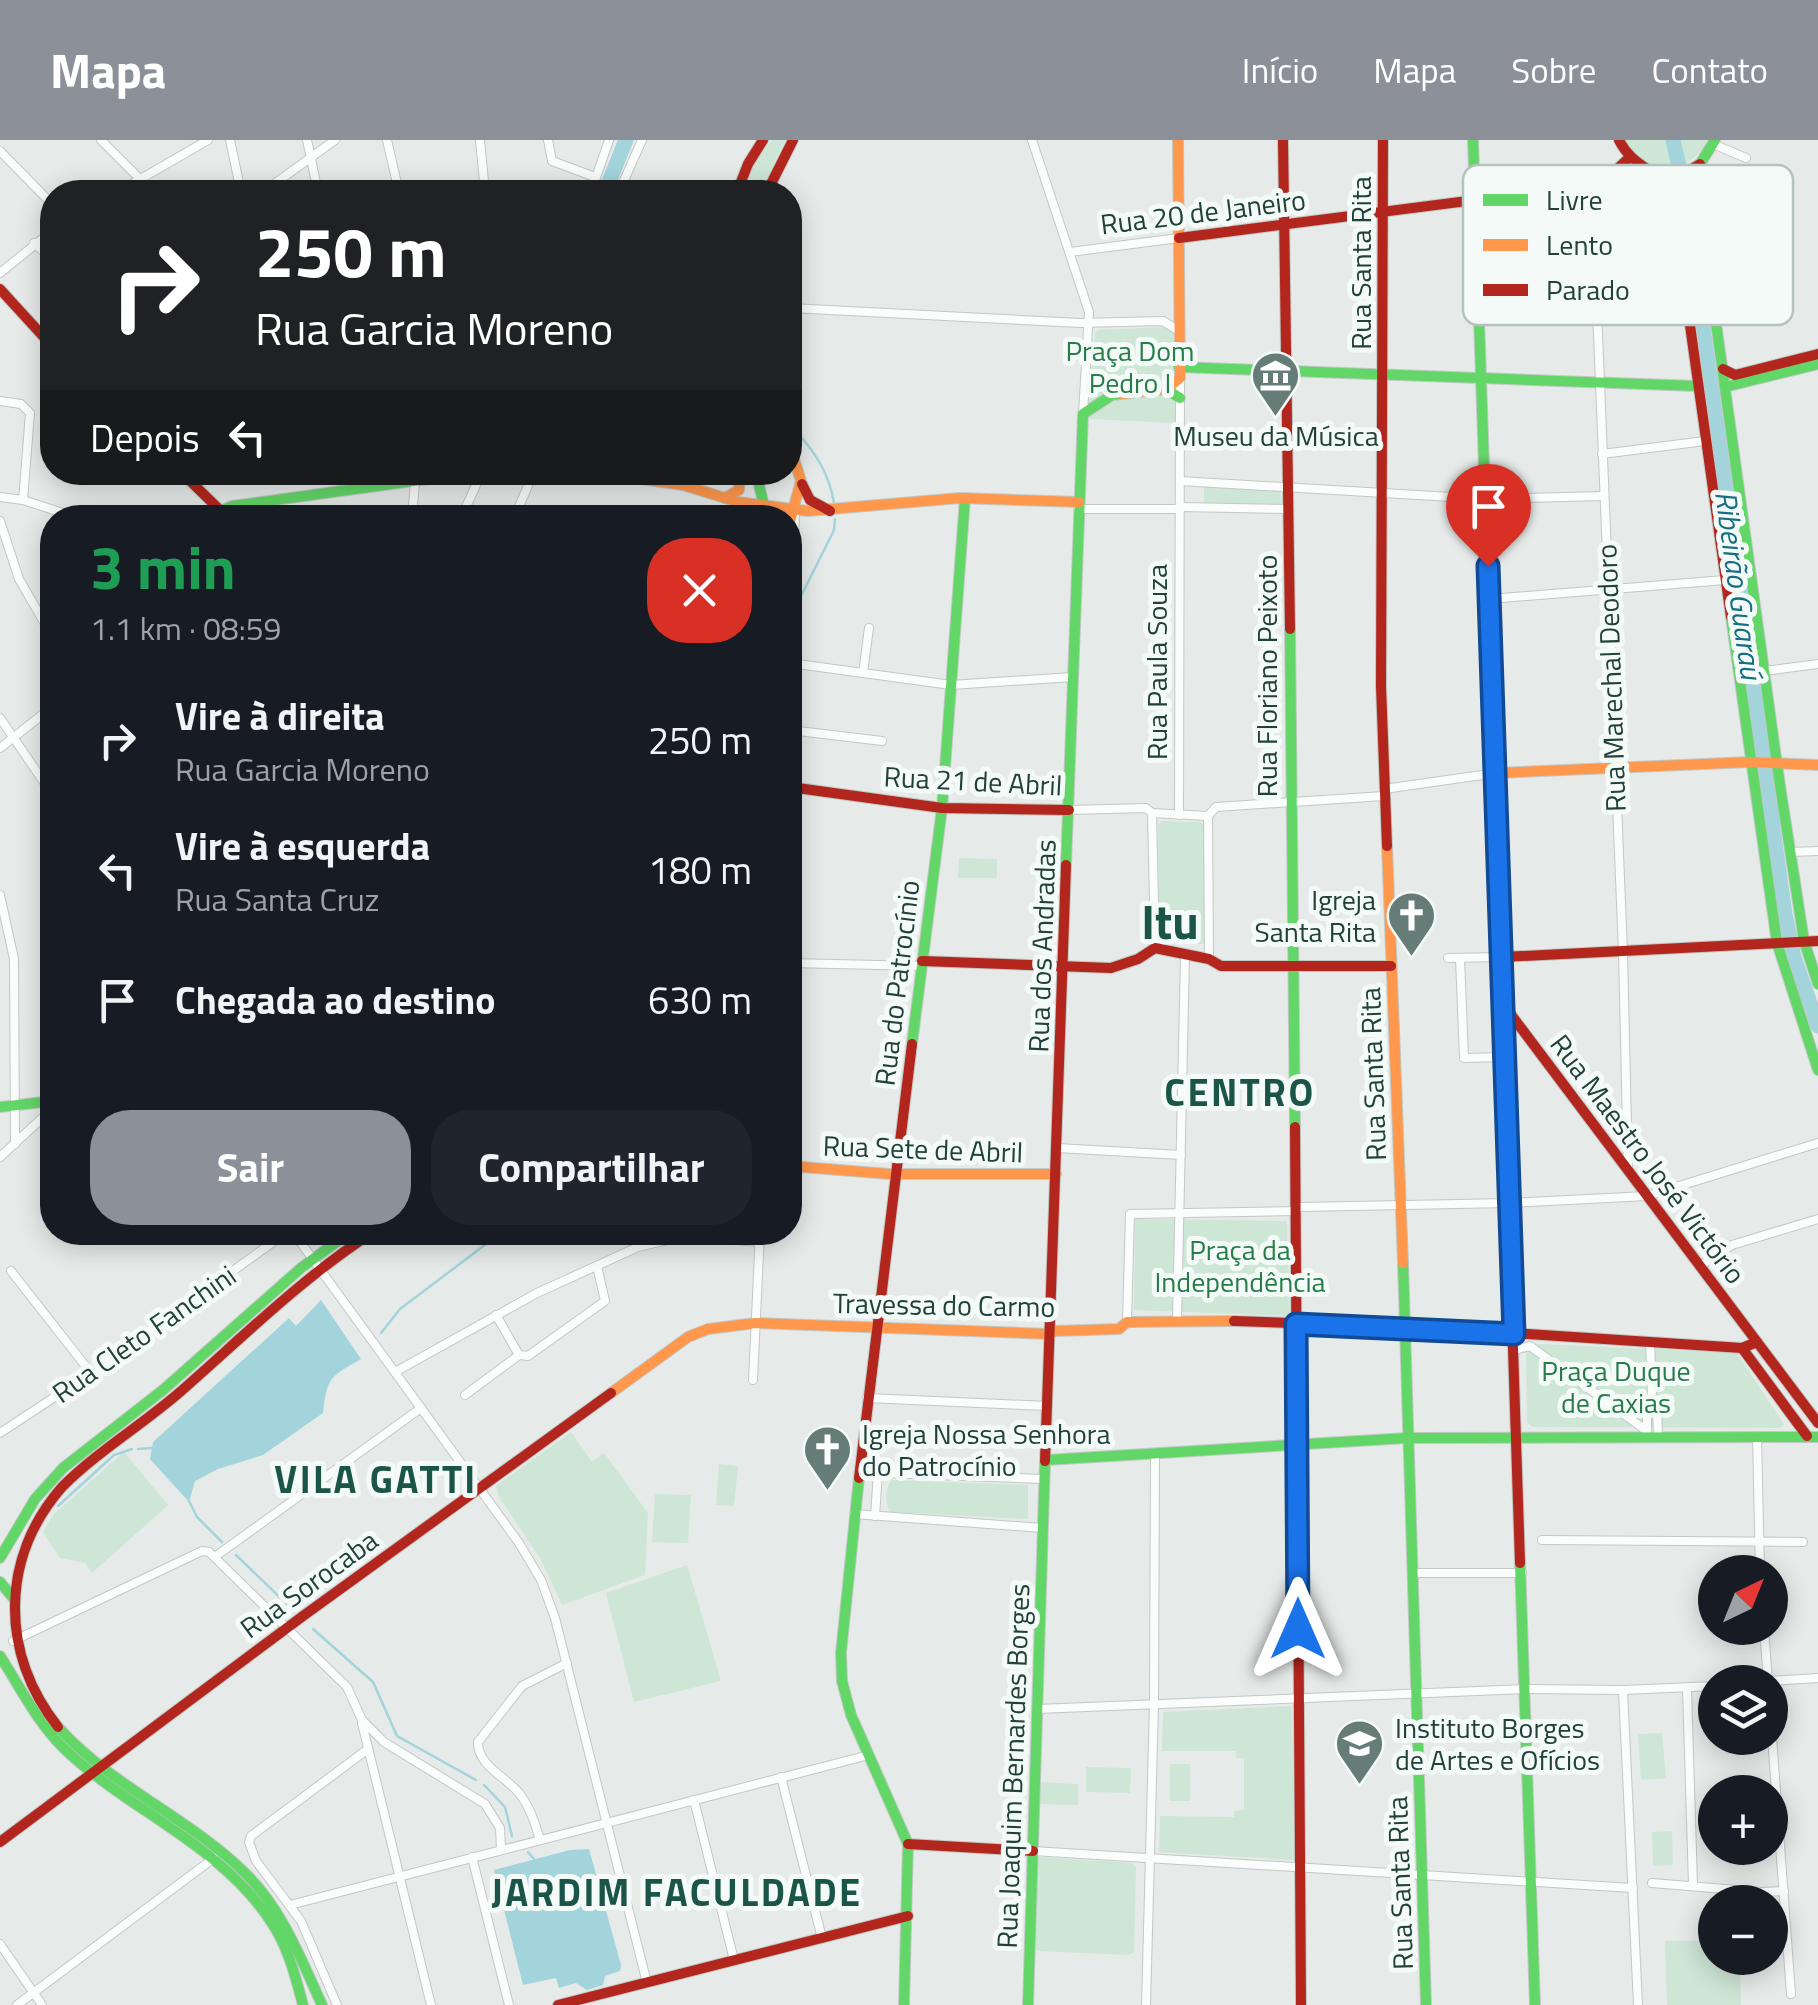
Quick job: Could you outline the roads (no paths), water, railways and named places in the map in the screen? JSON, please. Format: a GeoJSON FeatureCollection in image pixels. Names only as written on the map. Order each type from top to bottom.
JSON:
{"type":"FeatureCollection","features":[{"type":"Feature","properties":{"kind":"main road"},"geometry":{"type":"LineString","coordinates":[[742,180],[763,140]]}},
{"type":"Feature","properties":{"kind":"main road"},"geometry":{"type":"LineString","coordinates":[[773,180],[793,140]]}},
{"type":"Feature","properties":{"kind":"main road"},"geometry":{"type":"LineString","coordinates":[[1166,389],[1180,372],[1178,140]]}},
{"type":"Feature","properties":{"kind":"main road","name":"Rua Floriano Peixoto"},"geometry":{"type":"LineString","coordinates":[[1283,140],[1295,1211]]}},
{"type":"Feature","properties":{"kind":"main road","name":"Rua Santa Rita"},"geometry":{"type":"LineString","coordinates":[[1383,140],[1380,686],[1426,2005]]}},
{"type":"Feature","properties":{"kind":"main road"},"geometry":{"type":"LineString","coordinates":[[1473,140],[1473,165]]}},
{"type":"Feature","properties":{"kind":"main road"},"geometry":{"type":"LineString","coordinates":[[1618,140],[1636,165]]}},
{"type":"Feature","properties":{"kind":"main road"},"geometry":{"type":"LineString","coordinates":[[1700,164],[1714,142]]}},
{"type":"Feature","properties":{"kind":"main road","name":"Rua 20 de Janeiro"},"geometry":{"type":"LineString","coordinates":[[1621,165],[1628,158]]}},
{"type":"Feature","properties":{"kind":"main road","name":"Rua 20 de Janeiro"},"geometry":{"type":"LineString","coordinates":[[1178,238],[1463,202]]}},
{"type":"Feature","properties":{"kind":"main road"},"geometry":{"type":"LineString","coordinates":[[0,289],[40,333]]}},
{"type":"Feature","properties":{"kind":"main road"},"geometry":{"type":"LineString","coordinates":[[1479,325],[1535,2005]]}},
{"type":"Feature","properties":{"kind":"main road"},"geometry":{"type":"LineString","coordinates":[[1692,325],[1704,440],[1780,943],[1818,1070]]}},
{"type":"Feature","properties":{"kind":"main road"},"geometry":{"type":"LineString","coordinates":[[1716,325],[1800,942],[1818,982]]}},
{"type":"Feature","properties":{"kind":"main road"},"geometry":{"type":"LineString","coordinates":[[1722,369],[1735,375],[1814,360]]}},
{"type":"Feature","properties":{"kind":"main road"},"geometry":{"type":"LineString","coordinates":[[1180,372],[1287,371],[1722,387],[1814,360]]}},
{"type":"Feature","properties":{"kind":"main road"},"geometry":{"type":"LineString","coordinates":[[1083,414],[1120,393],[1166,389],[1180,398]]}},
{"type":"Feature","properties":{"kind":"main road","name":"Rua dos Andradas"},"geometry":{"type":"LineString","coordinates":[[1045,1479],[1083,414]]}},
{"type":"Feature","properties":{"kind":"main road"},"geometry":{"type":"LineString","coordinates":[[802,483],[810,500],[830,511]]}},
{"type":"Feature","properties":{"kind":"main road"},"geometry":{"type":"LineString","coordinates":[[194,485],[215,505]]}},
{"type":"Feature","properties":{"kind":"main road"},"geometry":{"type":"LineString","coordinates":[[277,505],[396,485]]}},
{"type":"Feature","properties":{"kind":"main road"},"geometry":{"type":"LineString","coordinates":[[686,485],[742,505]]}},
{"type":"Feature","properties":{"kind":"main road"},"geometry":{"type":"LineString","coordinates":[[724,499],[739,490],[739,485]]}},
{"type":"Feature","properties":{"kind":"main road"},"geometry":{"type":"LineString","coordinates":[[802,510],[965,498],[1079,505]]}},
{"type":"Feature","properties":{"kind":"main road","name":"Rua do Patrocínio"},"geometry":{"type":"LineString","coordinates":[[908,1844],[851,1715],[840,1668],[858,1472],[942,808],[965,498]]}},
{"type":"Feature","properties":{"kind":"main road"},"geometry":{"type":"LineString","coordinates":[[1496,773],[1754,762],[1818,765]]}},
{"type":"Feature","properties":{"kind":"main road","name":"Rua 21 de Abril"},"geometry":{"type":"LineString","coordinates":[[802,790],[942,808],[1069,810]]}},
{"type":"Feature","properties":{"kind":"main road"},"geometry":{"type":"LineString","coordinates":[[1502,957],[1818,941]]}},
{"type":"Feature","properties":{"kind":"main road"},"geometry":{"type":"LineString","coordinates":[[922,963],[1119,966],[1138,960],[1155,948],[1222,966],[1391,966]]}},
{"type":"Feature","properties":{"kind":"main road","name":"Rua Maestro José Victório"},"geometry":{"type":"LineString","coordinates":[[1503,1004],[1757,1342]]}},
{"type":"Feature","properties":{"kind":"main road"},"geometry":{"type":"LineString","coordinates":[[0,1107],[40,1106]]}},
{"type":"Feature","properties":{"kind":"main road","name":"Rua Sete de Abril"},"geometry":{"type":"LineString","coordinates":[[802,1167],[897,1174],[1056,1174]]}},
{"type":"Feature","properties":{"kind":"main road"},"geometry":{"type":"LineString","coordinates":[[1295,1211],[1300,2005]]}},
{"type":"Feature","properties":{"kind":"main road"},"geometry":{"type":"LineString","coordinates":[[1,1555],[47,1485],[114,1426],[162,1391],[310,1258],[330,1245]]}},
{"type":"Feature","properties":{"kind":"main road"},"geometry":{"type":"LineString","coordinates":[[322,2005],[294,1941],[248,1876],[212,1844],[96,1770],[46,1712],[18,1659],[13,1641],[14,1599],[23,1545],[47,1504],[318,1268],[353,1245]]}},
{"type":"Feature","properties":{"kind":"main road"},"geometry":{"type":"LineString","coordinates":[[1127,1322],[1177,1320],[1404,1328],[1742,1348],[1757,1342],[1818,1423]]}},
{"type":"Feature","properties":{"kind":"main road","name":"Travessa do Carmo"},"geometry":{"type":"LineString","coordinates":[[756,1323],[1049,1334],[1119,1329],[1127,1322]]}},
{"type":"Feature","properties":{"kind":"main road","name":"Rua Sorocaba"},"geometry":{"type":"LineString","coordinates":[[0,1842],[688,1337],[756,1323]]}},
{"type":"Feature","properties":{"kind":"main road"},"geometry":{"type":"LineString","coordinates":[[1742,1348],[1812,1437]]}},
{"type":"Feature","properties":{"kind":"main road"},"geometry":{"type":"LineString","coordinates":[[1046,1460],[1407,1438],[1651,1434],[1812,1437]]}},
{"type":"Feature","properties":{"kind":"main road","name":"Rua Joaquim Bernardes Borges"},"geometry":{"type":"LineString","coordinates":[[1028,2005],[1045,1479]]}},
{"type":"Feature","properties":{"kind":"main road"},"geometry":{"type":"LineString","coordinates":[[0,1582],[14,1599]]}},
{"type":"Feature","properties":{"kind":"main road"},"geometry":{"type":"LineString","coordinates":[[0,1656],[44,1727],[214,1858],[247,1891],[272,1927],[297,1978],[303,2005]]}},
{"type":"Feature","properties":{"kind":"main road"},"geometry":{"type":"LineString","coordinates":[[904,2005],[908,1844],[1033,1851]]}},
{"type":"Feature","properties":{"kind":"main road"},"geometry":{"type":"LineString","coordinates":[[558,2005],[908,1916]]}},
{"type":"Feature","properties":{"kind":"street"},"geometry":{"type":"LineString","coordinates":[[101,140],[140,180],[208,140]]}},
{"type":"Feature","properties":{"kind":"street"},"geometry":{"type":"LineString","coordinates":[[230,140],[238,180]]}},
{"type":"Feature","properties":{"kind":"street"},"geometry":{"type":"LineString","coordinates":[[307,140],[316,180]]}},
{"type":"Feature","properties":{"kind":"street"},"geometry":{"type":"LineString","coordinates":[[280,180],[335,140]]}},
{"type":"Feature","properties":{"kind":"street"},"geometry":{"type":"LineString","coordinates":[[388,140],[396,180]]}},
{"type":"Feature","properties":{"kind":"street"},"geometry":{"type":"LineString","coordinates":[[480,140],[483,180]]}},
{"type":"Feature","properties":{"kind":"street"},"geometry":{"type":"LineString","coordinates":[[548,140],[552,162],[595,177]]}},
{"type":"Feature","properties":{"kind":"street"},"geometry":{"type":"LineString","coordinates":[[594,180],[609,140]]}},
{"type":"Feature","properties":{"kind":"street"},"geometry":{"type":"LineString","coordinates":[[624,180],[642,140]]}},
{"type":"Feature","properties":{"kind":"street"},"geometry":{"type":"LineString","coordinates":[[1032,140],[1088,307],[1083,414]]}},
{"type":"Feature","properties":{"kind":"street"},"geometry":{"type":"LineString","coordinates":[[1714,142],[1746,158]]}},
{"type":"Feature","properties":{"kind":"street"},"geometry":{"type":"LineString","coordinates":[[0,151],[40,192]]}},
{"type":"Feature","properties":{"kind":"street","name":"Rua 20 de Janeiro"},"geometry":{"type":"LineString","coordinates":[[1070,252],[1178,238]]}},
{"type":"Feature","properties":{"kind":"street"},"geometry":{"type":"LineString","coordinates":[[0,273],[40,239]]}},
{"type":"Feature","properties":{"kind":"street"},"geometry":{"type":"LineString","coordinates":[[34,243],[40,248]]}},
{"type":"Feature","properties":{"kind":"street"},"geometry":{"type":"LineString","coordinates":[[802,309],[1090,322],[1163,321],[1179,331]]}},
{"type":"Feature","properties":{"kind":"street","name":"Rua Marechal Deodoro"},"geometry":{"type":"LineString","coordinates":[[1598,325],[1628,1171]]}},
{"type":"Feature","properties":{"kind":"street"},"geometry":{"type":"LineString","coordinates":[[1180,372],[1180,481],[1485,500],[1604,496]]}},
{"type":"Feature","properties":{"kind":"street"},"geometry":{"type":"LineString","coordinates":[[0,401],[21,404],[30,413],[24,500]]}},
{"type":"Feature","properties":{"kind":"street"},"geometry":{"type":"LineString","coordinates":[[1602,454],[1704,440]]}},
{"type":"Feature","properties":{"kind":"street","name":"Rua Paula Souza"},"geometry":{"type":"LineString","coordinates":[[1179,816],[1180,481]]}},
{"type":"Feature","properties":{"kind":"street"},"geometry":{"type":"LineString","coordinates":[[1198,482],[1198,507]]}},
{"type":"Feature","properties":{"kind":"street"},"geometry":{"type":"LineString","coordinates":[[0,497],[40,505]]}},
{"type":"Feature","properties":{"kind":"street"},"geometry":{"type":"LineString","coordinates":[[1079,505],[1288,509]]}},
{"type":"Feature","properties":{"kind":"street"},"geometry":{"type":"LineString","coordinates":[[0,521],[19,579],[40,615]]}},
{"type":"Feature","properties":{"kind":"street"},"geometry":{"type":"LineString","coordinates":[[1490,599],[1725,580]]}},
{"type":"Feature","properties":{"kind":"street"},"geometry":{"type":"LineString","coordinates":[[863,673],[869,628]]}},
{"type":"Feature","properties":{"kind":"street"},"geometry":{"type":"LineString","coordinates":[[1764,671],[1818,664]]}},
{"type":"Feature","properties":{"kind":"street"},"geometry":{"type":"LineString","coordinates":[[802,665],[951,685],[1073,678]]}},
{"type":"Feature","properties":{"kind":"street"},"geometry":{"type":"LineString","coordinates":[[0,748],[40,717]]}},
{"type":"Feature","properties":{"kind":"street"},"geometry":{"type":"LineString","coordinates":[[0,718],[40,776]]}},
{"type":"Feature","properties":{"kind":"street"},"geometry":{"type":"LineString","coordinates":[[802,731],[882,741]]}},
{"type":"Feature","properties":{"kind":"street","name":"Rua 21 de Abril"},"geometry":{"type":"LineString","coordinates":[[1069,810],[1142,808],[1152,813],[1208,816],[1216,807],[1384,792],[1496,773]]}},
{"type":"Feature","properties":{"kind":"street"},"geometry":{"type":"LineString","coordinates":[[1152,813],[1155,948]]}},
{"type":"Feature","properties":{"kind":"street"},"geometry":{"type":"LineString","coordinates":[[1208,816],[1209,960]]}},
{"type":"Feature","properties":{"kind":"street"},"geometry":{"type":"LineString","coordinates":[[1790,852],[1818,851]]}},
{"type":"Feature","properties":{"kind":"street"},"geometry":{"type":"LineString","coordinates":[[0,894],[14,959],[15,1144]]}},
{"type":"Feature","properties":{"kind":"street"},"geometry":{"type":"LineString","coordinates":[[1177,1320],[1186,956]]}},
{"type":"Feature","properties":{"kind":"street"},"geometry":{"type":"LineString","coordinates":[[1448,958],[1502,957]]}},
{"type":"Feature","properties":{"kind":"street"},"geometry":{"type":"LineString","coordinates":[[1460,958],[1464,1058],[1504,1057]]}},
{"type":"Feature","properties":{"kind":"street"},"geometry":{"type":"LineString","coordinates":[[802,962],[922,963]]}},
{"type":"Feature","properties":{"kind":"street"},"geometry":{"type":"LineString","coordinates":[[0,1157],[40,1118]]}},
{"type":"Feature","properties":{"kind":"street"},"geometry":{"type":"LineString","coordinates":[[1127,1322],[1130,1214],[1647,1196],[1818,1143]]}},
{"type":"Feature","properties":{"kind":"street"},"geometry":{"type":"LineString","coordinates":[[1057,1148],[1181,1155]]}},
{"type":"Feature","properties":{"kind":"street"},"geometry":{"type":"LineString","coordinates":[[1700,1266],[1732,1245],[1818,1219]]}},
{"type":"Feature","properties":{"kind":"street","name":"Rua Cleto Fanchini"},"geometry":{"type":"LineString","coordinates":[[0,1433],[272,1245]]}},
{"type":"Feature","properties":{"kind":"street"},"geometry":{"type":"LineString","coordinates":[[300,1245],[479,1488],[541,1580],[567,1664],[647,1982]]}},
{"type":"Feature","properties":{"kind":"street"},"geometry":{"type":"LineString","coordinates":[[394,1372],[496,1315],[646,1245]]}},
{"type":"Feature","properties":{"kind":"street"},"geometry":{"type":"LineString","coordinates":[[753,1380],[760,1245]]}},
{"type":"Feature","properties":{"kind":"street"},"geometry":{"type":"LineString","coordinates":[[465,1395],[519,1355],[528,1356],[602,1304],[606,1297],[597,1266]]}},
{"type":"Feature","properties":{"kind":"street"},"geometry":{"type":"LineString","coordinates":[[10,1271],[91,1373]]}},
{"type":"Feature","properties":{"kind":"street"},"geometry":{"type":"LineString","coordinates":[[496,1315],[519,1355]]}},
{"type":"Feature","properties":{"kind":"street"},"geometry":{"type":"LineString","coordinates":[[1514,1350],[1530,1346],[1651,1434],[1658,1407],[1652,1397],[1650,1341]]}},
{"type":"Feature","properties":{"kind":"street"},"geometry":{"type":"LineString","coordinates":[[867,1398],[1047,1406]]}},
{"type":"Feature","properties":{"kind":"street"},"geometry":{"type":"LineString","coordinates":[[216,1556],[421,1408]]}},
{"type":"Feature","properties":{"kind":"street"},"geometry":{"type":"LineString","coordinates":[[1757,1436],[1758,1555]]}},
{"type":"Feature","properties":{"kind":"street"},"geometry":{"type":"LineString","coordinates":[[1146,2005],[1154,1704],[1155,1454]]}},
{"type":"Feature","properties":{"kind":"street"},"geometry":{"type":"LineString","coordinates":[[858,1472],[1045,1479]]}},
{"type":"Feature","properties":{"kind":"street"},"geometry":{"type":"LineString","coordinates":[[874,1516],[878,1472]]}},
{"type":"Feature","properties":{"kind":"street"},"geometry":{"type":"LineString","coordinates":[[854,1514],[1044,1528]]}},
{"type":"Feature","properties":{"kind":"street"},"geometry":{"type":"LineString","coordinates":[[1542,1540],[1803,1542]]}},
{"type":"Feature","properties":{"kind":"street"},"geometry":{"type":"LineString","coordinates":[[13,1641],[202,1552],[216,1556],[347,1687],[362,1720],[431,2005]]}},
{"type":"Feature","properties":{"kind":"street"},"geometry":{"type":"LineString","coordinates":[[1412,1573],[1522,1573]]}},
{"type":"Feature","properties":{"kind":"street"},"geometry":{"type":"LineString","coordinates":[[540,1840],[518,1793],[482,1759],[477,1748],[522,1686],[567,1664]]}},
{"type":"Feature","properties":{"kind":"street"},"geometry":{"type":"LineString","coordinates":[[1788,1680],[1818,1678]]}},
{"type":"Feature","properties":{"kind":"street"},"geometry":{"type":"LineString","coordinates":[[1037,1709],[1698,1687]]}},
{"type":"Feature","properties":{"kind":"street"},"geometry":{"type":"LineString","coordinates":[[1687,1688],[1693,1886]]}},
{"type":"Feature","properties":{"kind":"street"},"geometry":{"type":"LineString","coordinates":[[1623,1690],[1638,2005]]}},
{"type":"Feature","properties":{"kind":"street"},"geometry":{"type":"LineString","coordinates":[[362,1720],[392,1747],[485,1804],[500,1828],[501,1849]]}},
{"type":"Feature","properties":{"kind":"street"},"geometry":{"type":"LineString","coordinates":[[337,2005],[314,1946],[290,1904],[249,1849],[251,1836],[368,1749]]}},
{"type":"Feature","properties":{"kind":"street"},"geometry":{"type":"LineString","coordinates":[[290,1904],[869,1755]]}},
{"type":"Feature","properties":{"kind":"street"},"geometry":{"type":"LineString","coordinates":[[1774,1755],[1784,1885]]}},
{"type":"Feature","properties":{"kind":"street"},"geometry":{"type":"LineString","coordinates":[[782,1778],[822,1938]]}},
{"type":"Feature","properties":{"kind":"street"},"geometry":{"type":"LineString","coordinates":[[694,1800],[734,1960]]}},
{"type":"Feature","properties":{"kind":"street"},"geometry":{"type":"LineString","coordinates":[[1033,1851],[1633,1888]]}},
{"type":"Feature","properties":{"kind":"street"},"geometry":{"type":"LineString","coordinates":[[472,1857],[509,2005]]}},
{"type":"Feature","properties":{"kind":"street"},"geometry":{"type":"LineString","coordinates":[[17,2005],[214,1858]]}},
{"type":"Feature","properties":{"kind":"street"},"geometry":{"type":"LineString","coordinates":[[1652,1883],[1698,1886]]}},
{"type":"Feature","properties":{"kind":"street"},"geometry":{"type":"LineString","coordinates":[[0,1944],[42,2005]]}},
{"type":"Feature","properties":{"kind":"street"},"geometry":{"type":"LineString","coordinates":[[1788,1949],[1791,1994]]}},
{"type":"Feature","properties":{"kind":"water"},"geometry":{"type":"Polygon","coordinates":[[[321,1300],[361,1359],[332,1379],[323,1413],[263,1455],[195,1481],[189,1502],[150,1459],[153,1442],[289,1318],[296,1326],[321,1300]]]}},
{"type":"Feature","properties":{"kind":"water"},"geometry":{"type":"Polygon","coordinates":[[[589,1849],[620,1971],[605,1976],[603,1985],[587,1990],[576,1983],[559,1988],[556,1978],[523,1985],[494,1870],[570,1850],[589,1849]]]}},
{"type":"Feature","properties":{"kind":"waterway"},"geometry":{"type":"LineString","coordinates":[[610,180],[626,140]]}},
{"type":"Feature","properties":{"kind":"waterway","name":"Ribeirão Guaraú"},"geometry":{"type":"LineString","coordinates":[[1673,140],[1679,165]]}},
{"type":"Feature","properties":{"kind":"waterway","name":"Ribeirão Guaraú"},"geometry":{"type":"LineString","coordinates":[[1703,325],[1785,914],[1794,957],[1818,1026]]}},
{"type":"Feature","properties":{"kind":"waterway"},"geometry":{"type":"LineString","coordinates":[[802,438],[821,464],[834,503]]}},
{"type":"Feature","properties":{"kind":"waterway"},"geometry":{"type":"LineString","coordinates":[[802,594],[834,530],[835,519]]}},
{"type":"Feature","properties":{"kind":"waterway"},"geometry":{"type":"LineString","coordinates":[[381,1333],[400,1309],[485,1245]]}},
{"type":"Feature","properties":{"kind":"waterway"},"geometry":{"type":"LineString","coordinates":[[138,1449],[152,1448]]}},
{"type":"Feature","properties":{"kind":"waterway"},"geometry":{"type":"LineString","coordinates":[[58,1506],[114,1455],[132,1449]]}},
{"type":"Feature","properties":{"kind":"waterway"},"geometry":{"type":"LineString","coordinates":[[189,1501],[197,1517],[222,1542]]}},
{"type":"Feature","properties":{"kind":"waterway"},"geometry":{"type":"LineString","coordinates":[[236,1555],[294,1611]]}},
{"type":"Feature","properties":{"kind":"waterway"},"geometry":{"type":"LineString","coordinates":[[313,1629],[373,1682],[397,1736],[476,1780]]}},
{"type":"Feature","properties":{"kind":"waterway"},"geometry":{"type":"LineString","coordinates":[[484,1785],[505,1807],[512,1836]]}},
{"type":"Feature","properties":{"kind":"waterway"},"geometry":{"type":"LineString","coordinates":[[528,1852],[534,1859]]}},
{"type":"Feature","properties":{"kind":"place","name":"Museu da Música"},"geometry":{"type":"Point","coordinates":[1276,418]}},
{"type":"Feature","properties":{"kind":"place","name":"Igreja Santa Rita"},"geometry":{"type":"Point","coordinates":[1411,958]}},
{"type":"Feature","properties":{"kind":"place","name":"Igreja Nossa Senhora do Patrocínio"},"geometry":{"type":"Point","coordinates":[827,1492]}},
{"type":"Feature","properties":{"kind":"place","name":"Instituto Borges de Artes e Ofícios"},"geometry":{"type":"Point","coordinates":[1360,1786]}},
{"type":"Feature","properties":{"kind":"district","name":"Itu"},"geometry":{"type":"Point","coordinates":[1170,922]}},
{"type":"Feature","properties":{"kind":"district","name":"CENTRO"},"geometry":{"type":"Point","coordinates":[1240,1093]}},
{"type":"Feature","properties":{"kind":"district","name":"VILA GATTI"},"geometry":{"type":"Point","coordinates":[376,1480]}},
{"type":"Feature","properties":{"kind":"district","name":"JARDIM FACULDADE"},"geometry":{"type":"Point","coordinates":[677,1893]}},
{"type":"Feature","properties":{"kind":"park label","name":"Praça Dom Pedro I"},"geometry":{"type":"Point","coordinates":[1130,367]}},
{"type":"Feature","properties":{"kind":"park label","name":"Praça da Independência"},"geometry":{"type":"Point","coordinates":[1240,1266]}},
{"type":"Feature","properties":{"kind":"park label","name":"Praça Duque de Caxias"},"geometry":{"type":"Point","coordinates":[1616,1387]}}]}
